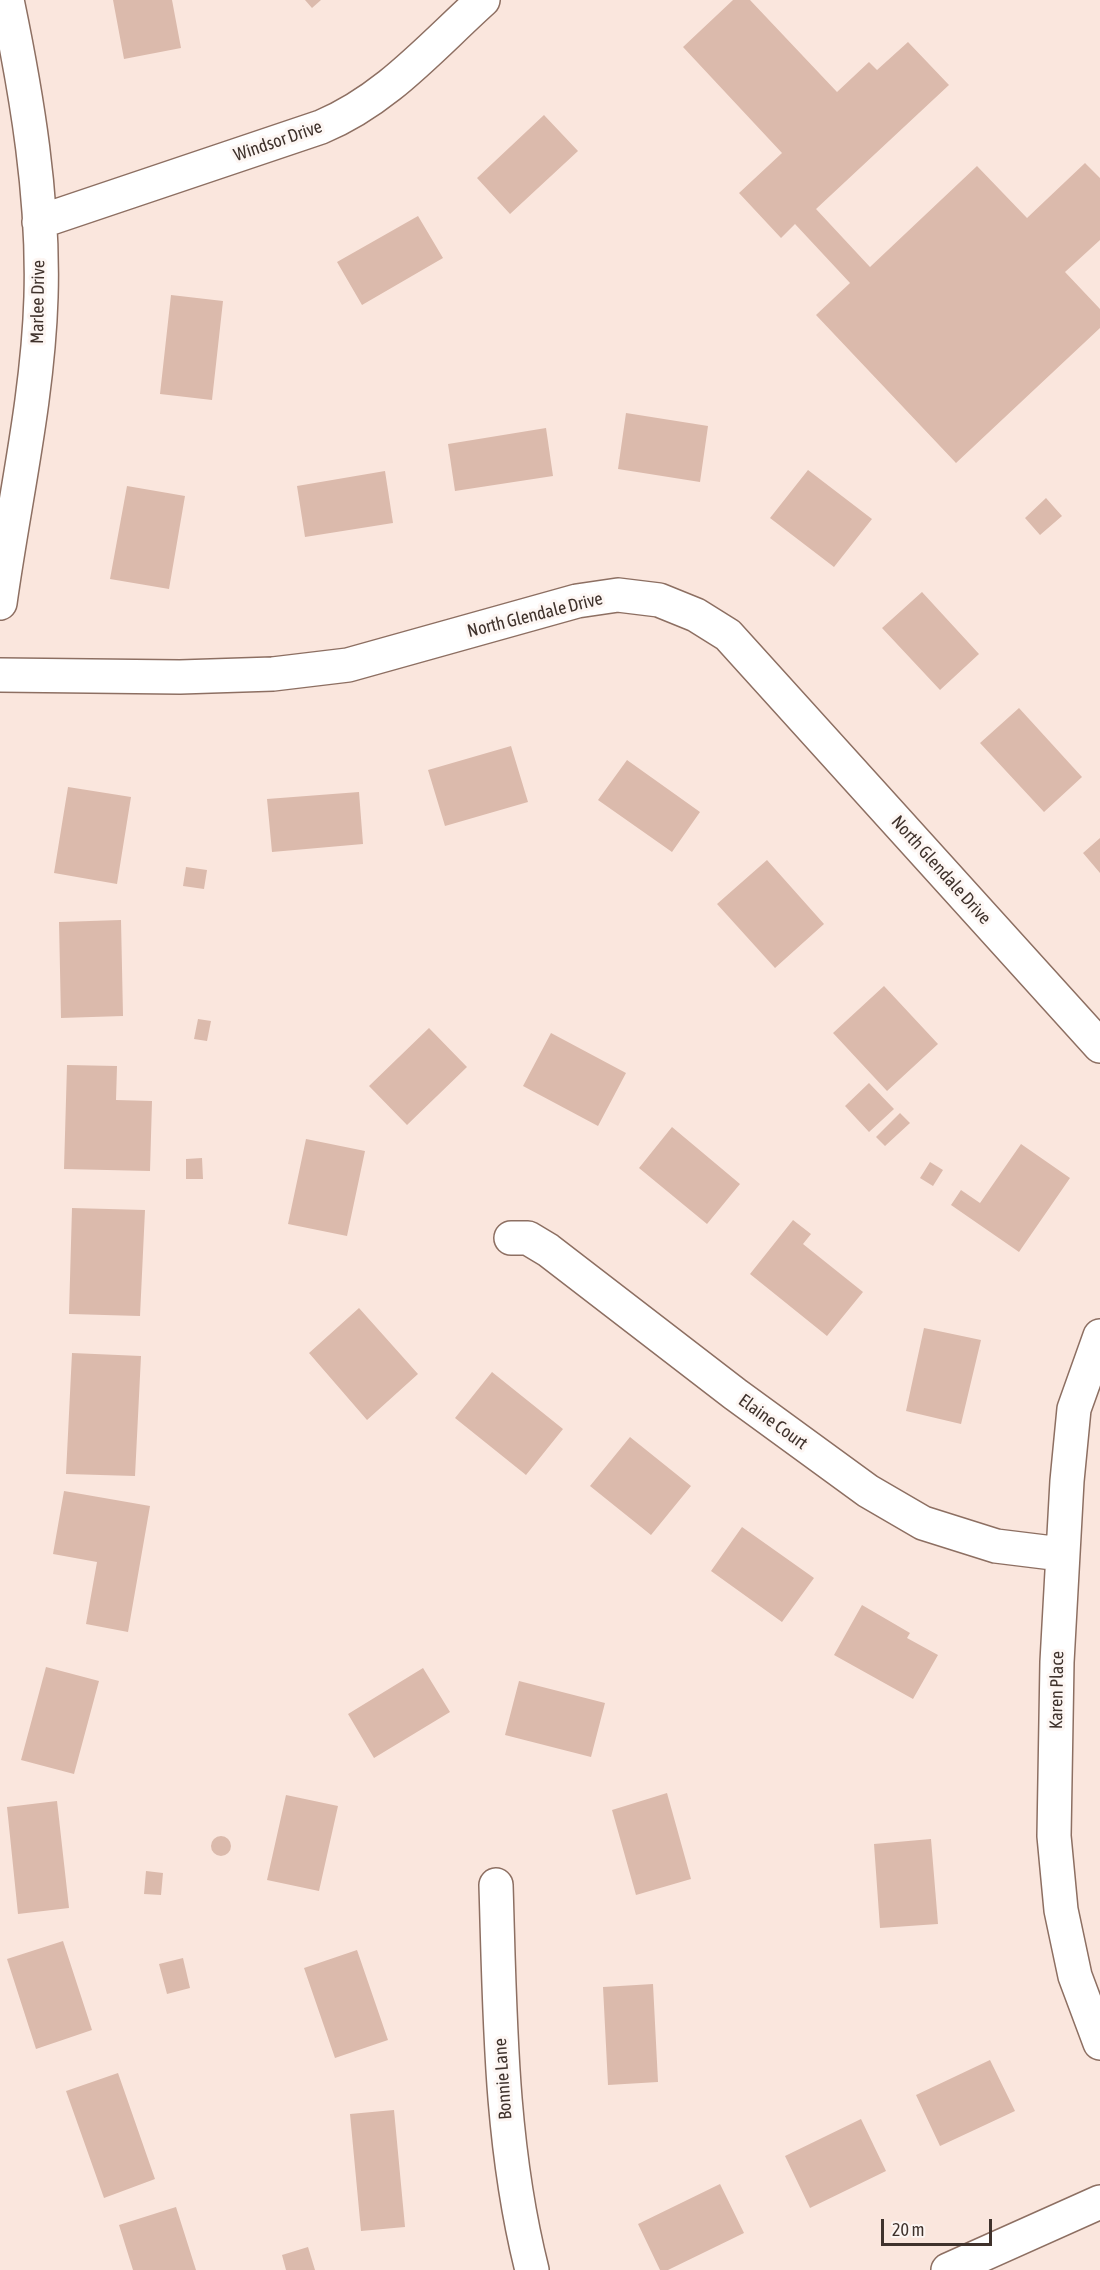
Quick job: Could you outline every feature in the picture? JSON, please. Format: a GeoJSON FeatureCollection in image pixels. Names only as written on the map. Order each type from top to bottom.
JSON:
{"type":"FeatureCollection","features":[{"type":"Feature","properties":{"kind":"street","name":"Marlee Drive"},"geometry":{"type":"LineString","coordinates":[[0,603],[36,373],[41,296],[39,222],[19,60],[7,0]]}},
{"type":"Feature","properties":{"kind":"street","name":"Windsor Drive"},"geometry":{"type":"LineString","coordinates":[[39,222],[321,127],[353,114],[383,92],[483,0]]}},
{"type":"Feature","properties":{"kind":"street","name":"North Glendale Drive"},"geometry":{"type":"LineString","coordinates":[[0,675],[180,677],[273,674],[348,665],[577,601],[618,594],[660,600],[696,615],[728,635],[1100,1046]]}},
{"type":"Feature","properties":{"kind":"street","name":"Elaine Court"},"geometry":{"type":"LineString","coordinates":[[511,1238],[528,1238],[548,1250],[735,1394],[868,1491],[923,1523],[996,1546],[1061,1554]]}},
{"type":"Feature","properties":{"kind":"street","name":"Karen Place"},"geometry":{"type":"LineString","coordinates":[[1100,1336],[1074,1409],[1061,1554],[1054,1836],[1061,1910],[1075,1976],[1100,2043]]}},
{"type":"Feature","properties":{"kind":"street","name":"Bonnie Lane"},"geometry":{"type":"LineString","coordinates":[[496,1885],[500,2044],[505,2108],[518,2214],[532,2270]]}},
{"type":"Feature","properties":{"kind":"street"},"geometry":{"type":"LineString","coordinates":[[948,2270],[1100,2202]]}},
{"type":"Feature","properties":{"kind":"building"},"geometry":{"type":"Polygon","coordinates":[[[113,0],[172,0],[181,48],[124,59],[113,0]]]}},
{"type":"Feature","properties":{"kind":"building"},"geometry":{"type":"Polygon","coordinates":[[[305,0],[321,0],[312,8],[305,0]]]}},
{"type":"Feature","properties":{"kind":"building"},"geometry":{"type":"Polygon","coordinates":[[[733,0],[750,0],[837,92],[869,62],[877,70],[908,42],[949,85],[816,209],[870,267],[977,166],[1027,218],[1085,163],[1100,178],[1100,240],[1065,272],[1100,309],[1100,328],[956,463],[816,315],[850,283],[795,224],[781,238],[739,193],[782,153],[683,47],[733,0]]]}},
{"type":"Feature","properties":{"kind":"building"},"geometry":{"type":"Polygon","coordinates":[[[544,115],[578,151],[510,214],[477,178],[544,115]]]}},
{"type":"Feature","properties":{"kind":"building"},"geometry":{"type":"Polygon","coordinates":[[[418,216],[443,258],[362,305],[337,262],[418,216]]]}},
{"type":"Feature","properties":{"kind":"building"},"geometry":{"type":"Polygon","coordinates":[[[171,295],[223,301],[212,400],[160,394],[171,295]]]}},
{"type":"Feature","properties":{"kind":"building"},"geometry":{"type":"Polygon","coordinates":[[[626,413],[708,426],[700,482],[618,469],[626,413]]]}},
{"type":"Feature","properties":{"kind":"building"},"geometry":{"type":"Polygon","coordinates":[[[546,428],[553,476],[455,491],[448,444],[546,428]]]}},
{"type":"Feature","properties":{"kind":"building"},"geometry":{"type":"Polygon","coordinates":[[[808,470],[872,519],[834,567],[770,518],[808,470]]]}},
{"type":"Feature","properties":{"kind":"building"},"geometry":{"type":"Polygon","coordinates":[[[385,471],[393,523],[305,537],[297,486],[385,471]]]}},
{"type":"Feature","properties":{"kind":"building"},"geometry":{"type":"Polygon","coordinates":[[[127,486],[185,496],[169,589],[110,579],[127,486]]]}},
{"type":"Feature","properties":{"kind":"building"},"geometry":{"type":"Polygon","coordinates":[[[1046,498],[1062,516],[1040,535],[1025,518],[1046,498]]]}},
{"type":"Feature","properties":{"kind":"building"},"geometry":{"type":"Polygon","coordinates":[[[922,592],[979,654],[940,690],[882,628],[922,592]]]}},
{"type":"Feature","properties":{"kind":"building"},"geometry":{"type":"Polygon","coordinates":[[[1019,708],[1082,777],[1044,812],[980,743],[1019,708]]]}},
{"type":"Feature","properties":{"kind":"building"},"geometry":{"type":"Polygon","coordinates":[[[511,746],[528,802],[445,826],[428,770],[511,746]]]}},
{"type":"Feature","properties":{"kind":"building"},"geometry":{"type":"Polygon","coordinates":[[[627,760],[700,812],[672,852],[598,800],[627,760]]]}},
{"type":"Feature","properties":{"kind":"building"},"geometry":{"type":"Polygon","coordinates":[[[68,787],[131,797],[117,884],[54,873],[68,787]]]}},
{"type":"Feature","properties":{"kind":"building"},"geometry":{"type":"Polygon","coordinates":[[[359,792],[363,844],[272,852],[267,799],[359,792]]]}},
{"type":"Feature","properties":{"kind":"building"},"geometry":{"type":"Polygon","coordinates":[[[1100,838],[1100,873],[1083,853],[1100,838]]]}},
{"type":"Feature","properties":{"kind":"building"},"geometry":{"type":"Polygon","coordinates":[[[767,860],[824,924],[775,968],[717,904],[767,860]]]}},
{"type":"Feature","properties":{"kind":"building"},"geometry":{"type":"Polygon","coordinates":[[[186,867],[207,870],[204,889],[183,886],[186,867]]]}},
{"type":"Feature","properties":{"kind":"building"},"geometry":{"type":"Polygon","coordinates":[[[121,920],[123,1016],[61,1018],[59,922],[121,920]]]}},
{"type":"Feature","properties":{"kind":"building"},"geometry":{"type":"Polygon","coordinates":[[[884,986],[938,1044],[887,1091],[833,1033],[884,986]]]}},
{"type":"Feature","properties":{"kind":"building"},"geometry":{"type":"Polygon","coordinates":[[[198,1019],[211,1021],[207,1041],[194,1039],[198,1019]]]}},
{"type":"Feature","properties":{"kind":"building"},"geometry":{"type":"Polygon","coordinates":[[[429,1028],[467,1067],[407,1125],[369,1086],[429,1028]]]}},
{"type":"Feature","properties":{"kind":"building"},"geometry":{"type":"Polygon","coordinates":[[[551,1033],[626,1073],[598,1126],[523,1086],[551,1033]]]}},
{"type":"Feature","properties":{"kind":"building"},"geometry":{"type":"Polygon","coordinates":[[[67,1065],[117,1066],[116,1100],[152,1101],[150,1171],[64,1169],[67,1065]]]}},
{"type":"Feature","properties":{"kind":"building"},"geometry":{"type":"Polygon","coordinates":[[[869,1083],[894,1109],[869,1132],[845,1106],[869,1083]]]}},
{"type":"Feature","properties":{"kind":"building"},"geometry":{"type":"Polygon","coordinates":[[[900,1113],[910,1123],[885,1146],[876,1137],[900,1113]]]}},
{"type":"Feature","properties":{"kind":"building"},"geometry":{"type":"Polygon","coordinates":[[[672,1127],[740,1184],[707,1224],[639,1168],[672,1127]]]}},
{"type":"Feature","properties":{"kind":"building"},"geometry":{"type":"Polygon","coordinates":[[[306,1139],[365,1151],[347,1236],[288,1224],[306,1139]]]}},
{"type":"Feature","properties":{"kind":"building"},"geometry":{"type":"Polygon","coordinates":[[[1021,1144],[1070,1178],[1019,1252],[951,1205],[961,1190],[980,1203],[1021,1144]]]}},
{"type":"Feature","properties":{"kind":"building"},"geometry":{"type":"Polygon","coordinates":[[[202,1158],[203,1179],[186,1179],[186,1159],[202,1158]]]}},
{"type":"Feature","properties":{"kind":"building"},"geometry":{"type":"Polygon","coordinates":[[[930,1162],[943,1170],[933,1186],[920,1178],[930,1162]]]}},
{"type":"Feature","properties":{"kind":"building"},"geometry":{"type":"Polygon","coordinates":[[[72,1208],[145,1210],[140,1316],[69,1314],[72,1208]]]}},
{"type":"Feature","properties":{"kind":"building"},"geometry":{"type":"Polygon","coordinates":[[[793,1220],[811,1234],[803,1244],[863,1292],[827,1336],[750,1274],[793,1220]]]}},
{"type":"Feature","properties":{"kind":"building"},"geometry":{"type":"Polygon","coordinates":[[[359,1308],[418,1374],[367,1420],[309,1353],[359,1308]]]}},
{"type":"Feature","properties":{"kind":"building"},"geometry":{"type":"Polygon","coordinates":[[[924,1328],[981,1340],[961,1424],[906,1411],[924,1328]]]}},
{"type":"Feature","properties":{"kind":"building"},"geometry":{"type":"Polygon","coordinates":[[[72,1353],[141,1356],[135,1476],[66,1474],[72,1353]]]}},
{"type":"Feature","properties":{"kind":"building"},"geometry":{"type":"Polygon","coordinates":[[[492,1372],[563,1429],[526,1475],[455,1418],[492,1372]]]}},
{"type":"Feature","properties":{"kind":"building"},"geometry":{"type":"Polygon","coordinates":[[[630,1437],[691,1486],[651,1535],[590,1486],[630,1437]]]}},
{"type":"Feature","properties":{"kind":"building"},"geometry":{"type":"Polygon","coordinates":[[[64,1491],[150,1506],[128,1632],[86,1624],[97,1562],[53,1554],[64,1491]]]}},
{"type":"Feature","properties":{"kind":"building"},"geometry":{"type":"Polygon","coordinates":[[[742,1527],[814,1578],[782,1622],[711,1571],[742,1527]]]}},
{"type":"Feature","properties":{"kind":"building"},"geometry":{"type":"Polygon","coordinates":[[[862,1605],[910,1633],[907,1638],[938,1655],[913,1699],[834,1655],[862,1605]]]}},
{"type":"Feature","properties":{"kind":"building"},"geometry":{"type":"Polygon","coordinates":[[[46,1667],[99,1681],[74,1774],[21,1760],[46,1667]]]}},
{"type":"Feature","properties":{"kind":"building"},"geometry":{"type":"Polygon","coordinates":[[[423,1668],[450,1712],[374,1758],[348,1714],[423,1668]]]}},
{"type":"Feature","properties":{"kind":"building"},"geometry":{"type":"Polygon","coordinates":[[[519,1681],[605,1703],[591,1757],[505,1735],[519,1681]]]}},
{"type":"Feature","properties":{"kind":"building"},"geometry":{"type":"Polygon","coordinates":[[[667,1793],[691,1879],[636,1895],[612,1810],[667,1793]]]}},
{"type":"Feature","properties":{"kind":"building"},"geometry":{"type":"Polygon","coordinates":[[[286,1795],[338,1806],[319,1891],[267,1880],[286,1795]]]}},
{"type":"Feature","properties":{"kind":"building"},"geometry":{"type":"Polygon","coordinates":[[[57,1801],[69,1908],[18,1914],[7,1807],[57,1801]]]}},
{"type":"Feature","properties":{"kind":"building"},"geometry":{"type":"Polygon","coordinates":[[[217,1836],[225,1836],[231,1842],[231,1850],[225,1856],[217,1856],[211,1850],[211,1842],[217,1836]]]}},
{"type":"Feature","properties":{"kind":"building"},"geometry":{"type":"Polygon","coordinates":[[[931,1839],[938,1924],[880,1928],[874,1844],[931,1839]]]}},
{"type":"Feature","properties":{"kind":"building"},"geometry":{"type":"Polygon","coordinates":[[[146,1871],[163,1873],[161,1895],[144,1894],[146,1871]]]}},
{"type":"Feature","properties":{"kind":"building"},"geometry":{"type":"Polygon","coordinates":[[[63,1941],[92,2030],[36,2049],[7,1959],[63,1941]]]}},
{"type":"Feature","properties":{"kind":"building"},"geometry":{"type":"Polygon","coordinates":[[[357,1950],[388,2040],[335,2058],[304,1968],[357,1950]]]}},
{"type":"Feature","properties":{"kind":"building"},"geometry":{"type":"Polygon","coordinates":[[[183,1958],[190,1988],[167,1994],[159,1964],[183,1958]]]}},
{"type":"Feature","properties":{"kind":"building"},"geometry":{"type":"Polygon","coordinates":[[[653,1984],[658,2082],[608,2085],[603,1987],[653,1984]]]}},
{"type":"Feature","properties":{"kind":"building"},"geometry":{"type":"Polygon","coordinates":[[[990,2060],[1015,2111],[940,2146],[916,2095],[990,2060]]]}},
{"type":"Feature","properties":{"kind":"building"},"geometry":{"type":"Polygon","coordinates":[[[118,2073],[155,2179],[104,2198],[66,2091],[118,2073]]]}},
{"type":"Feature","properties":{"kind":"building"},"geometry":{"type":"Polygon","coordinates":[[[394,2110],[405,2227],[361,2231],[350,2114],[394,2110]]]}},
{"type":"Feature","properties":{"kind":"building"},"geometry":{"type":"Polygon","coordinates":[[[861,2119],[886,2171],[810,2208],[785,2156],[861,2119]]]}},
{"type":"Feature","properties":{"kind":"building"},"geometry":{"type":"Polygon","coordinates":[[[720,2184],[744,2233],[668,2270],[660,2270],[638,2224],[720,2184]]]}},
{"type":"Feature","properties":{"kind":"building"},"geometry":{"type":"Polygon","coordinates":[[[176,2207],[196,2270],[133,2270],[119,2225],[176,2207]]]}},
{"type":"Feature","properties":{"kind":"building"},"geometry":{"type":"Polygon","coordinates":[[[308,2247],[315,2270],[286,2270],[282,2255],[308,2247]]]}}]}
